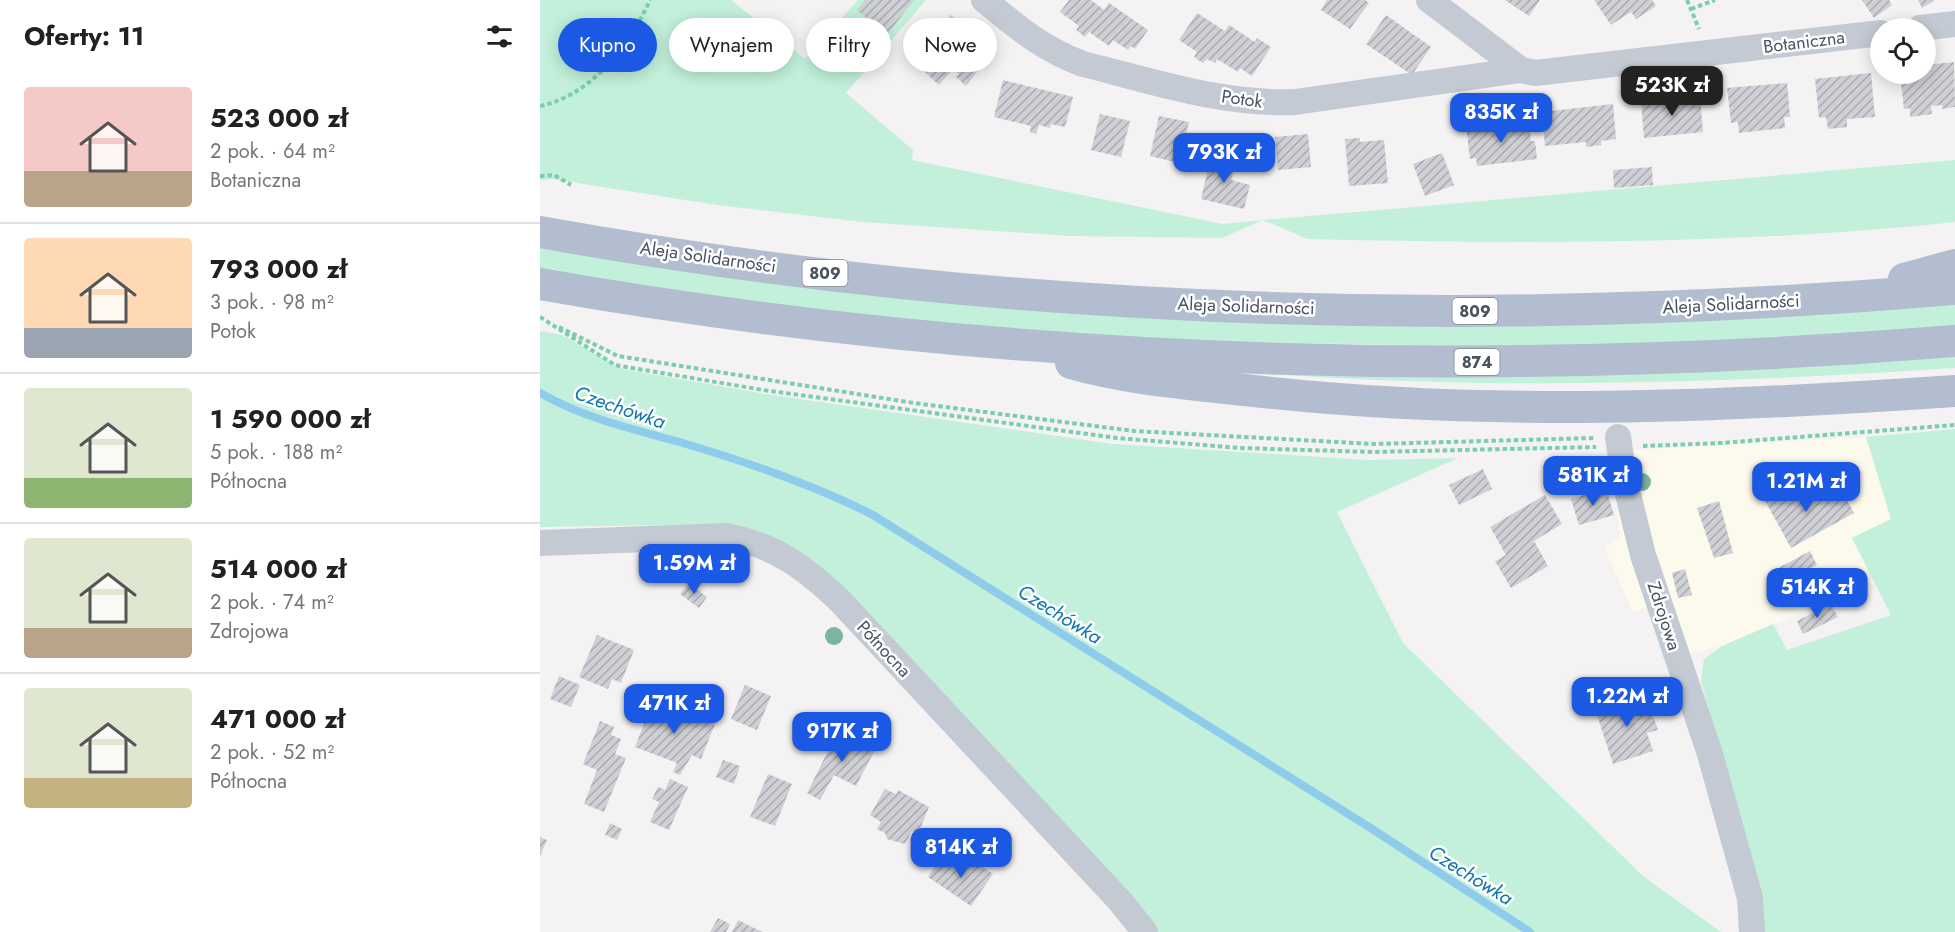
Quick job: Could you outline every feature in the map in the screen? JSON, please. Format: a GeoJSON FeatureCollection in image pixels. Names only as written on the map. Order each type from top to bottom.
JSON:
{"type":"FeatureCollection","features":[{"type":"Feature","properties":{"kind":"main road","name":"Aleja Solidarności"},"geometry":{"type":"LineString","coordinates":[[540,232],[698,257],[965,288],[1296,309],[1503,311],[1635,308],[1837,298],[1955,288]]}},
{"type":"Feature","properties":{"kind":"main road"},"geometry":{"type":"LineString","coordinates":[[1837,298],[1955,265]]}},
{"type":"Feature","properties":{"kind":"main road"},"geometry":{"type":"LineString","coordinates":[[540,284],[772,319],[998,343],[1128,377],[1298,396],[1417,404],[1642,406],[1776,402],[1955,391]]}},
{"type":"Feature","properties":{"kind":"main road","name":"874"},"geometry":{"type":"LineString","coordinates":[[998,343],[1288,360],[1515,362],[1709,357],[1955,341]]}},
{"type":"Feature","properties":{"kind":"street","name":"Potok"},"geometry":{"type":"LineString","coordinates":[[984,0],[1030,38],[1063,56],[1083,64],[1231,99],[1270,103],[1295,102],[1521,70]]}},
{"type":"Feature","properties":{"kind":"street"},"geometry":{"type":"LineString","coordinates":[[1429,0],[1521,70]]}},
{"type":"Feature","properties":{"kind":"street"},"geometry":{"type":"LineString","coordinates":[[1936,26],[1955,24]]}},
{"type":"Feature","properties":{"kind":"street","name":"Botaniczna"},"geometry":{"type":"LineString","coordinates":[[1521,70],[1549,72],[1870,34]]}},
{"type":"Feature","properties":{"kind":"street","name":"Zdrojowa"},"geometry":{"type":"LineString","coordinates":[[1618,442],[1643,555],[1710,754],[1750,898],[1752,932]]}},
{"type":"Feature","properties":{"kind":"street","name":"Północna"},"geometry":{"type":"LineString","coordinates":[[540,543],[727,536],[750,541],[800,565],[841,602],[1119,900],[1145,932]]}},
{"type":"Feature","properties":{"kind":"path"},"geometry":{"type":"LineString","coordinates":[[540,106],[553,104],[602,72],[629,41],[650,0]]}},
{"type":"Feature","properties":{"kind":"path"},"geometry":{"type":"LineString","coordinates":[[1687,0],[1703,38]]}},
{"type":"Feature","properties":{"kind":"path"},"geometry":{"type":"LineString","coordinates":[[1691,9],[1715,0]]}},
{"type":"Feature","properties":{"kind":"path"},"geometry":{"type":"LineString","coordinates":[[540,176],[554,175],[571,185]]}},
{"type":"Feature","properties":{"kind":"path"},"geometry":{"type":"LineString","coordinates":[[540,317],[615,366],[764,390],[1117,438],[1240,448],[1373,452],[1618,442],[1733,442],[1955,425]]}},
{"type":"Feature","properties":{"kind":"shaded area"},"geometry":{"type":"Polygon","coordinates":[[[1866,437],[1891,519],[1852,538],[1874,582],[1722,646],[1670,658],[1652,605],[1633,612],[1604,547],[1620,539],[1611,451],[1866,437]]]}},
{"type":"Feature","properties":{"kind":"green space"},"geometry":{"type":"Polygon","coordinates":[[[540,0],[731,0],[754,18],[669,18],[669,72],[794,72],[794,50],[806,58],[806,72],[864,72],[846,93],[913,150],[912,160],[1223,224],[1263,220],[1222,238],[1071,236],[863,222],[717,205],[552,179],[540,180],[540,0]]]}},
{"type":"Feature","properties":{"kind":"green space"},"geometry":{"type":"Polygon","coordinates":[[[858,0],[926,0],[911,18],[903,18],[903,27],[891,41],[891,18],[842,18],[858,0]]]}},
{"type":"Feature","properties":{"kind":"green space"},"geometry":{"type":"Polygon","coordinates":[[[1955,160],[1955,222],[1874,230],[1632,241],[1389,241],[1308,239],[1263,220],[1955,160]]]}},
{"type":"Feature","properties":{"kind":"green space"},"geometry":{"type":"Polygon","coordinates":[[[540,248],[716,275],[892,296],[1068,311],[1246,321],[1423,325],[1600,324],[1778,316],[1955,303],[1955,326],[1835,337],[1592,349],[1109,339],[746,304],[540,272],[540,248]]]}},
{"type":"Feature","properties":{"kind":"green space"},"geometry":{"type":"Polygon","coordinates":[[[540,331],[562,335],[622,369],[765,394],[1113,444],[1368,460],[1458,458],[1337,512],[1403,643],[1643,876],[1721,932],[1148,932],[817,568],[765,533],[733,524],[540,527],[540,331]]]}},
{"type":"Feature","properties":{"kind":"green space"},"geometry":{"type":"Polygon","coordinates":[[[1955,352],[1955,368],[1684,381],[1503,383],[1412,381],[1231,371],[1955,352]]]}},
{"type":"Feature","properties":{"kind":"green space"},"geometry":{"type":"Polygon","coordinates":[[[1955,429],[1955,932],[1763,932],[1758,891],[1701,681],[1704,659],[1722,646],[1773,624],[1787,650],[1891,615],[1852,538],[1891,519],[1866,437],[1955,429]]]}},
{"type":"Feature","properties":{"kind":"building"},"geometry":{"type":"Polygon","coordinates":[[[865,0],[914,0],[891,30],[891,18],[867,18],[857,10],[865,0]]]}},
{"type":"Feature","properties":{"kind":"building"},"geometry":{"type":"Polygon","coordinates":[[[1069,0],[1091,0],[1104,10],[1109,3],[1148,30],[1135,49],[1131,46],[1128,50],[1113,40],[1109,46],[1089,32],[1085,37],[1076,30],[1079,26],[1060,12],[1069,0]]]}},
{"type":"Feature","properties":{"kind":"building"},"geometry":{"type":"Polygon","coordinates":[[[1327,0],[1365,0],[1369,3],[1350,29],[1321,10],[1327,0]]]}},
{"type":"Feature","properties":{"kind":"building"},"geometry":{"type":"Polygon","coordinates":[[[1505,0],[1540,0],[1529,16],[1505,0]]]}},
{"type":"Feature","properties":{"kind":"building"},"geometry":{"type":"Polygon","coordinates":[[[1594,0],[1652,0],[1656,6],[1636,19],[1631,12],[1611,25],[1594,0]]]}},
{"type":"Feature","properties":{"kind":"building"},"geometry":{"type":"Polygon","coordinates":[[[1862,0],[1889,0],[1892,5],[1874,18],[1862,0]]]}},
{"type":"Feature","properties":{"kind":"building"},"geometry":{"type":"Polygon","coordinates":[[[1918,0],[1933,0],[1934,1],[1922,8],[1918,0]]]}},
{"type":"Feature","properties":{"kind":"building"},"geometry":{"type":"Polygon","coordinates":[[[1197,13],[1225,31],[1229,25],[1255,42],[1257,38],[1271,47],[1252,76],[1240,68],[1238,72],[1217,59],[1215,63],[1207,59],[1203,63],[1194,57],[1197,52],[1179,40],[1197,13]]]}},
{"type":"Feature","properties":{"kind":"building"},"geometry":{"type":"Polygon","coordinates":[[[1386,15],[1431,47],[1412,75],[1366,44],[1386,15]]]}},
{"type":"Feature","properties":{"kind":"building"},"geometry":{"type":"Polygon","coordinates":[[[1954,62],[1955,107],[1942,109],[1942,105],[1931,106],[1932,114],[1910,117],[1910,108],[1904,109],[1901,84],[1936,84],[1936,64],[1954,62]]]}},
{"type":"Feature","properties":{"kind":"building"},"geometry":{"type":"Polygon","coordinates":[[[925,72],[950,72],[939,85],[925,72]]]}},
{"type":"Feature","properties":{"kind":"building"},"geometry":{"type":"Polygon","coordinates":[[[957,72],[977,72],[966,86],[956,77],[959,74],[957,72]]]}},
{"type":"Feature","properties":{"kind":"building"},"geometry":{"type":"Polygon","coordinates":[[[1870,73],[1875,117],[1847,119],[1847,127],[1828,129],[1826,117],[1819,118],[1815,79],[1870,73]]]}},
{"type":"Feature","properties":{"kind":"building"},"geometry":{"type":"Polygon","coordinates":[[[1003,80],[1073,97],[1065,127],[1051,124],[1050,128],[1039,125],[1036,134],[1030,132],[1031,126],[994,117],[1003,80]]]}},
{"type":"Feature","properties":{"kind":"building"},"geometry":{"type":"Polygon","coordinates":[[[1787,83],[1790,117],[1784,117],[1785,128],[1739,133],[1738,122],[1731,123],[1727,88],[1787,83]]]}},
{"type":"Feature","properties":{"kind":"building"},"geometry":{"type":"Polygon","coordinates":[[[1700,96],[1703,132],[1644,138],[1641,102],[1700,96]]]}},
{"type":"Feature","properties":{"kind":"building"},"geometry":{"type":"Polygon","coordinates":[[[1613,104],[1616,139],[1601,141],[1601,145],[1586,147],[1586,142],[1545,146],[1542,112],[1613,104]]]}},
{"type":"Feature","properties":{"kind":"building"},"geometry":{"type":"Polygon","coordinates":[[[1100,114],[1130,121],[1121,157],[1091,150],[1100,114]]]}},
{"type":"Feature","properties":{"kind":"building"},"geometry":{"type":"Polygon","coordinates":[[[1159,116],[1189,122],[1179,163],[1150,156],[1159,116]]]}},
{"type":"Feature","properties":{"kind":"building"},"geometry":{"type":"Polygon","coordinates":[[[1529,122],[1531,141],[1535,141],[1537,159],[1477,166],[1476,158],[1470,159],[1466,126],[1478,125],[1478,128],[1529,122]]]}},
{"type":"Feature","properties":{"kind":"building"},"geometry":{"type":"Polygon","coordinates":[[[1308,134],[1311,167],[1278,170],[1275,137],[1308,134]]]}},
{"type":"Feature","properties":{"kind":"building"},"geometry":{"type":"Polygon","coordinates":[[[1360,138],[1360,142],[1384,140],[1388,183],[1349,186],[1345,139],[1360,138]]]}},
{"type":"Feature","properties":{"kind":"building"},"geometry":{"type":"Polygon","coordinates":[[[1442,153],[1454,185],[1425,196],[1413,164],[1442,153]]]}},
{"type":"Feature","properties":{"kind":"building"},"geometry":{"type":"Polygon","coordinates":[[[1211,155],[1236,161],[1231,180],[1250,185],[1244,209],[1201,199],[1211,155]]]}},
{"type":"Feature","properties":{"kind":"building"},"geometry":{"type":"Polygon","coordinates":[[[1652,167],[1653,185],[1614,188],[1613,170],[1652,167]]]}},
{"type":"Feature","properties":{"kind":"building"},"geometry":{"type":"Polygon","coordinates":[[[1483,469],[1492,489],[1459,505],[1449,485],[1483,469]]]}},
{"type":"Feature","properties":{"kind":"building"},"geometry":{"type":"Polygon","coordinates":[[[1795,486],[1800,494],[1808,490],[1813,499],[1822,495],[1824,499],[1843,493],[1854,513],[1791,548],[1763,497],[1775,490],[1777,492],[1795,486]]]}},
{"type":"Feature","properties":{"kind":"building"},"geometry":{"type":"Polygon","coordinates":[[[1606,488],[1614,515],[1579,525],[1571,499],[1606,488]]]}},
{"type":"Feature","properties":{"kind":"building"},"geometry":{"type":"Polygon","coordinates":[[[1545,495],[1562,524],[1534,541],[1548,566],[1511,588],[1495,561],[1506,555],[1490,527],[1545,495]]]}},
{"type":"Feature","properties":{"kind":"building"},"geometry":{"type":"Polygon","coordinates":[[[1719,501],[1733,553],[1714,558],[1697,508],[1719,501]]]}},
{"type":"Feature","properties":{"kind":"building"},"geometry":{"type":"Polygon","coordinates":[[[1810,551],[1817,565],[1779,585],[1771,572],[1810,551]]]}},
{"type":"Feature","properties":{"kind":"building"},"geometry":{"type":"Polygon","coordinates":[[[696,552],[720,560],[714,574],[707,572],[705,577],[688,572],[696,552]]]}},
{"type":"Feature","properties":{"kind":"building"},"geometry":{"type":"Polygon","coordinates":[[[1685,569],[1692,595],[1678,598],[1672,573],[1685,569]]]}},
{"type":"Feature","properties":{"kind":"building"},"geometry":{"type":"Polygon","coordinates":[[[689,583],[707,597],[699,608],[680,594],[689,583]]]}},
{"type":"Feature","properties":{"kind":"building"},"geometry":{"type":"Polygon","coordinates":[[[1831,604],[1838,617],[1803,634],[1797,621],[1831,604]]]}},
{"type":"Feature","properties":{"kind":"building"},"geometry":{"type":"Polygon","coordinates":[[[597,635],[634,650],[621,683],[612,679],[608,689],[579,677],[597,635]]]}},
{"type":"Feature","properties":{"kind":"building"},"geometry":{"type":"Polygon","coordinates":[[[559,676],[580,685],[571,707],[550,699],[559,676]]]}},
{"type":"Feature","properties":{"kind":"building"},"geometry":{"type":"Polygon","coordinates":[[[745,685],[771,696],[757,730],[731,719],[745,685]]]}},
{"type":"Feature","properties":{"kind":"building"},"geometry":{"type":"Polygon","coordinates":[[[1634,695],[1638,706],[1648,702],[1658,730],[1647,733],[1653,751],[1613,764],[1595,709],[1634,695]]]}},
{"type":"Feature","properties":{"kind":"building"},"geometry":{"type":"Polygon","coordinates":[[[649,700],[715,724],[701,759],[692,755],[680,775],[673,772],[677,763],[635,747],[645,721],[642,720],[649,700]]]}},
{"type":"Feature","properties":{"kind":"building"},"geometry":{"type":"Polygon","coordinates":[[[600,721],[614,727],[611,735],[621,739],[615,754],[626,758],[604,812],[584,804],[597,770],[583,764],[600,721]]]}},
{"type":"Feature","properties":{"kind":"building"},"geometry":{"type":"Polygon","coordinates":[[[839,729],[876,748],[856,786],[834,775],[820,800],[807,793],[839,729]]]}},
{"type":"Feature","properties":{"kind":"building"},"geometry":{"type":"Polygon","coordinates":[[[723,760],[740,766],[734,784],[716,777],[723,760]]]}},
{"type":"Feature","properties":{"kind":"building"},"geometry":{"type":"Polygon","coordinates":[[[768,774],[792,784],[775,826],[750,817],[768,774]]]}},
{"type":"Feature","properties":{"kind":"building"},"geometry":{"type":"Polygon","coordinates":[[[670,779],[688,787],[669,830],[650,822],[659,802],[652,799],[658,787],[665,790],[670,779]]]}},
{"type":"Feature","properties":{"kind":"building"},"geometry":{"type":"Polygon","coordinates":[[[885,789],[896,794],[898,790],[929,807],[918,834],[912,831],[905,844],[887,839],[885,833],[877,829],[881,822],[870,815],[885,789]]]}},
{"type":"Feature","properties":{"kind":"building"},"geometry":{"type":"Polygon","coordinates":[[[610,823],[622,829],[617,840],[605,835],[610,823]]]}},
{"type":"Feature","properties":{"kind":"building"},"geometry":{"type":"Polygon","coordinates":[[[540,837],[547,840],[540,856],[540,837]]]}},
{"type":"Feature","properties":{"kind":"building"},"geometry":{"type":"Polygon","coordinates":[[[941,857],[959,869],[967,857],[993,874],[971,906],[928,877],[941,857]]]}},
{"type":"Feature","properties":{"kind":"building"},"geometry":{"type":"Polygon","coordinates":[[[718,918],[730,924],[726,932],[710,932],[718,918]]]}},
{"type":"Feature","properties":{"kind":"building"},"geometry":{"type":"Polygon","coordinates":[[[738,920],[762,932],[732,932],[738,920]]]}},
{"type":"Feature","properties":{"kind":"waterway","name":"Czechówka"},"geometry":{"type":"LineString","coordinates":[[540,393],[593,417],[710,451],[781,475],[873,515],[1369,827],[1530,932]]}}]}
